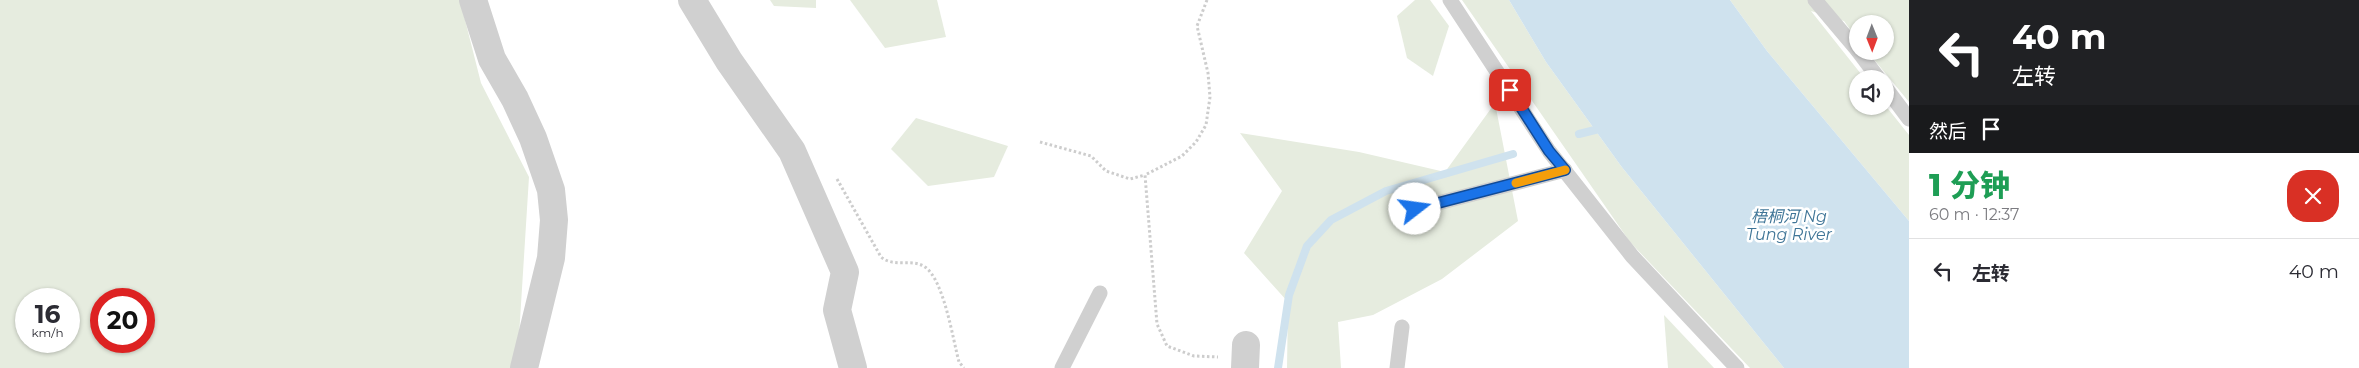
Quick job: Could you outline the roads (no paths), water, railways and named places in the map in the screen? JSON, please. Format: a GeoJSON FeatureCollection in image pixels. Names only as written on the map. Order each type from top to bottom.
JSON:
{"type":"FeatureCollection","features":[{"type":"Feature","properties":{"kind":"street"},"geometry":{"type":"LineString","coordinates":[[473,0],[492,59],[515,99],[533,138],[551,190],[554,220],[551,258],[524,368]]}},
{"type":"Feature","properties":{"kind":"street"},"geometry":{"type":"LineString","coordinates":[[692,0],[729,61],[792,151],[842,263],[845,272],[837,310],[853,368]]}},
{"type":"Feature","properties":{"kind":"lane"},"geometry":{"type":"LineString","coordinates":[[1450,0],[1549,151],[1632,256],[1737,368]]}},
{"type":"Feature","properties":{"kind":"lane"},"geometry":{"type":"LineString","coordinates":[[1815,0],[1849,40]]}},
{"type":"Feature","properties":{"kind":"lane"},"geometry":{"type":"LineString","coordinates":[[1894,99],[1909,119]]}},
{"type":"Feature","properties":{"kind":"lane"},"geometry":{"type":"LineString","coordinates":[[1415,209],[1565,170]]}},
{"type":"Feature","properties":{"kind":"lane"},"geometry":{"type":"LineString","coordinates":[[1062,368],[1100,293]]}},
{"type":"Feature","properties":{"kind":"lane"},"geometry":{"type":"LineString","coordinates":[[1397,368],[1402,327]]}},
{"type":"Feature","properties":{"kind":"water","name":"梧桐河 Ng Tung River"},"geometry":{"type":"Polygon","coordinates":[[[1509,0],[1730,0],[1767,51],[1909,221],[1909,368],[1784,368],[1621,166],[1546,62],[1509,0]]]}},
{"type":"Feature","properties":{"kind":"waterway"},"geometry":{"type":"LineString","coordinates":[[1579,134],[1603,128]]}},
{"type":"Feature","properties":{"kind":"waterway"},"geometry":{"type":"LineString","coordinates":[[1278,368],[1289,295],[1307,246],[1331,220],[1386,191],[1513,154]]}}]}
